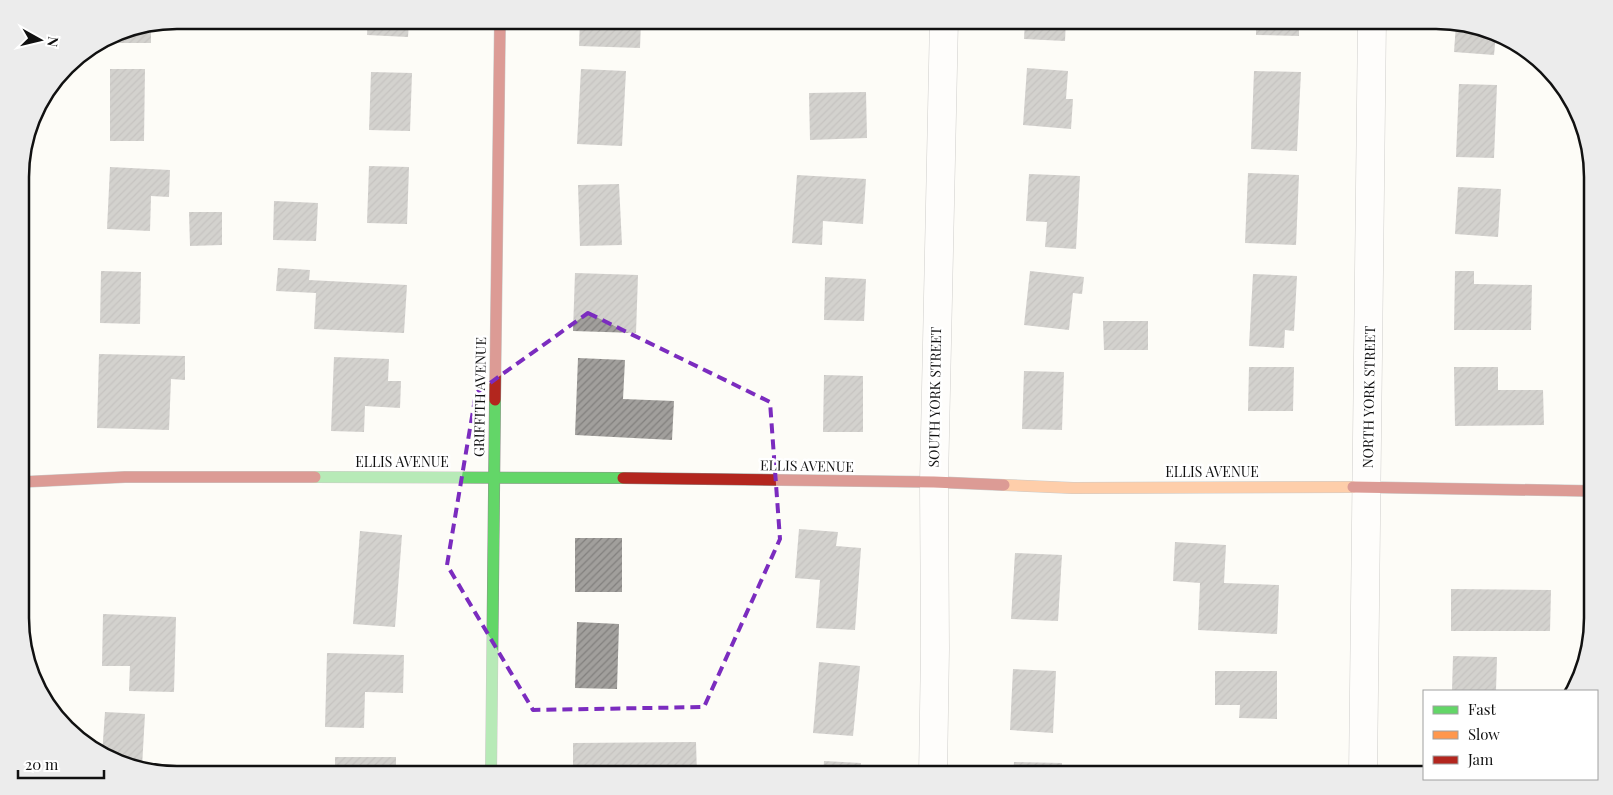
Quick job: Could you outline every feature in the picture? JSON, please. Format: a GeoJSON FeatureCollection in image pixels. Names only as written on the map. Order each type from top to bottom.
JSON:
{"type":"FeatureCollection","features":[{"type":"Feature","properties":{"kind":"street","name":"GRIFFITH AVENUE"},"geometry":{"type":"LineString","coordinates":[[491,766],[500,29]]}},
{"type":"Feature","properties":{"kind":"street","name":"SOUTH YORK STREET"},"geometry":{"type":"LineString","coordinates":[[933,766],[935,649],[934,482],[944,29]]}},
{"type":"Feature","properties":{"kind":"street","name":"NORTH YORK STREET"},"geometry":{"type":"LineString","coordinates":[[1363,766],[1368,487],[1372,29]]}},
{"type":"Feature","properties":{"kind":"street","name":"ELLIS AVENUE"},"geometry":{"type":"LineString","coordinates":[[29,482],[125,477],[494,477],[934,482],[1073,488],[1368,487],[1584,491]]}},
{"type":"Feature","properties":{"kind":"highlighted area"},"geometry":{"type":"Polygon","coordinates":[[[588,313],[770,402],[780,539],[704,707],[533,710],[447,565],[476,393],[588,313]]]}},
{"type":"Feature","properties":{"kind":"building"},"geometry":{"type":"Polygon","coordinates":[[[367,29],[408,29],[408,37],[367,35],[367,29]]]}},
{"type":"Feature","properties":{"kind":"building"},"geometry":{"type":"Polygon","coordinates":[[[580,29],[641,29],[640,48],[579,46],[580,29]]]}},
{"type":"Feature","properties":{"kind":"building"},"geometry":{"type":"Polygon","coordinates":[[[1025,29],[1066,29],[1065,41],[1024,39],[1025,29]]]}},
{"type":"Feature","properties":{"kind":"building"},"geometry":{"type":"Polygon","coordinates":[[[1256,29],[1299,29],[1299,36],[1256,35],[1256,29]]]}},
{"type":"Feature","properties":{"kind":"building"},"geometry":{"type":"Polygon","coordinates":[[[1456,30],[1495,41],[1494,55],[1454,52],[1456,30]]]}},
{"type":"Feature","properties":{"kind":"building"},"geometry":{"type":"Polygon","coordinates":[[[151,31],[151,43],[114,43],[151,31]]]}},
{"type":"Feature","properties":{"kind":"building"},"geometry":{"type":"Polygon","coordinates":[[[1027,68],[1068,71],[1066,99],[1073,99],[1071,129],[1023,125],[1027,68]]]}},
{"type":"Feature","properties":{"kind":"building"},"geometry":{"type":"Polygon","coordinates":[[[110,69],[145,69],[144,141],[110,141],[110,69]]]}},
{"type":"Feature","properties":{"kind":"building"},"geometry":{"type":"Polygon","coordinates":[[[581,69],[626,71],[622,146],[577,144],[581,69]]]}},
{"type":"Feature","properties":{"kind":"building"},"geometry":{"type":"Polygon","coordinates":[[[1254,71],[1301,72],[1297,151],[1251,149],[1254,71]]]}},
{"type":"Feature","properties":{"kind":"building"},"geometry":{"type":"Polygon","coordinates":[[[371,72],[412,73],[410,131],[369,130],[371,72]]]}},
{"type":"Feature","properties":{"kind":"building"},"geometry":{"type":"Polygon","coordinates":[[[1459,84],[1497,85],[1494,158],[1456,157],[1459,84]]]}},
{"type":"Feature","properties":{"kind":"building"},"geometry":{"type":"Polygon","coordinates":[[[866,92],[867,138],[810,140],[809,93],[866,92]]]}},
{"type":"Feature","properties":{"kind":"building"},"geometry":{"type":"Polygon","coordinates":[[[369,166],[409,167],[407,224],[367,223],[369,166]]]}},
{"type":"Feature","properties":{"kind":"building"},"geometry":{"type":"Polygon","coordinates":[[[110,167],[170,170],[169,197],[151,196],[150,231],[107,229],[110,167]]]}},
{"type":"Feature","properties":{"kind":"building"},"geometry":{"type":"Polygon","coordinates":[[[1248,173],[1299,175],[1296,245],[1245,243],[1248,173]]]}},
{"type":"Feature","properties":{"kind":"building"},"geometry":{"type":"Polygon","coordinates":[[[1029,174],[1080,176],[1076,249],[1045,247],[1047,222],[1026,221],[1029,174]]]}},
{"type":"Feature","properties":{"kind":"building"},"geometry":{"type":"Polygon","coordinates":[[[797,175],[866,179],[863,224],[823,221],[822,245],[792,243],[797,175]]]}},
{"type":"Feature","properties":{"kind":"building"},"geometry":{"type":"Polygon","coordinates":[[[619,184],[622,245],[580,246],[578,185],[619,184]]]}},
{"type":"Feature","properties":{"kind":"building"},"geometry":{"type":"Polygon","coordinates":[[[1458,187],[1501,189],[1498,237],[1455,234],[1458,187]]]}},
{"type":"Feature","properties":{"kind":"building"},"geometry":{"type":"Polygon","coordinates":[[[274,201],[318,203],[316,241],[273,240],[274,201]]]}},
{"type":"Feature","properties":{"kind":"building"},"geometry":{"type":"Polygon","coordinates":[[[189,212],[222,212],[222,245],[190,246],[189,212]]]}},
{"type":"Feature","properties":{"kind":"building"},"geometry":{"type":"Polygon","coordinates":[[[278,268],[310,270],[309,280],[407,285],[404,333],[314,329],[316,293],[276,291],[278,268]]]}},
{"type":"Feature","properties":{"kind":"building"},"geometry":{"type":"Polygon","coordinates":[[[101,271],[141,272],[140,324],[100,323],[101,271]]]}},
{"type":"Feature","properties":{"kind":"building"},"geometry":{"type":"Polygon","coordinates":[[[1030,271],[1084,277],[1082,294],[1073,293],[1069,330],[1024,325],[1030,271]]]}},
{"type":"Feature","properties":{"kind":"building"},"geometry":{"type":"Polygon","coordinates":[[[1455,271],[1474,271],[1474,284],[1532,285],[1531,330],[1454,330],[1455,271]]]}},
{"type":"Feature","properties":{"kind":"building"},"geometry":{"type":"Polygon","coordinates":[[[575,273],[638,275],[636,333],[573,331],[575,273]]]}},
{"type":"Feature","properties":{"kind":"building"},"geometry":{"type":"Polygon","coordinates":[[[1253,274],[1297,276],[1294,331],[1285,330],[1284,348],[1249,346],[1253,274]]]}},
{"type":"Feature","properties":{"kind":"building"},"geometry":{"type":"Polygon","coordinates":[[[825,277],[866,279],[864,321],[824,320],[825,277]]]}},
{"type":"Feature","properties":{"kind":"building"},"geometry":{"type":"Polygon","coordinates":[[[1103,321],[1148,321],[1148,350],[1104,350],[1103,321]]]}},
{"type":"Feature","properties":{"kind":"building"},"geometry":{"type":"Polygon","coordinates":[[[99,354],[185,356],[185,380],[171,379],[169,430],[97,428],[99,354]]]}},
{"type":"Feature","properties":{"kind":"building"},"geometry":{"type":"Polygon","coordinates":[[[334,357],[389,359],[388,381],[401,381],[400,408],[365,406],[364,432],[331,431],[334,357]]]}},
{"type":"Feature","properties":{"kind":"building"},"geometry":{"type":"Polygon","coordinates":[[[578,358],[625,360],[623,399],[674,401],[672,440],[575,435],[578,358]]]}},
{"type":"Feature","properties":{"kind":"building"},"geometry":{"type":"Polygon","coordinates":[[[1249,367],[1294,367],[1293,411],[1248,411],[1249,367]]]}},
{"type":"Feature","properties":{"kind":"building"},"geometry":{"type":"Polygon","coordinates":[[[1454,367],[1498,367],[1498,390],[1543,390],[1544,425],[1455,426],[1454,367]]]}},
{"type":"Feature","properties":{"kind":"building"},"geometry":{"type":"Polygon","coordinates":[[[1024,371],[1064,372],[1062,430],[1022,429],[1024,371]]]}},
{"type":"Feature","properties":{"kind":"building"},"geometry":{"type":"Polygon","coordinates":[[[824,375],[863,376],[863,432],[823,432],[824,375]]]}},
{"type":"Feature","properties":{"kind":"building"},"geometry":{"type":"Polygon","coordinates":[[[799,529],[838,532],[836,546],[861,548],[855,630],[816,628],[820,580],[795,578],[799,529]]]}},
{"type":"Feature","properties":{"kind":"building"},"geometry":{"type":"Polygon","coordinates":[[[360,531],[402,535],[395,627],[353,624],[360,531]]]}},
{"type":"Feature","properties":{"kind":"building"},"geometry":{"type":"Polygon","coordinates":[[[575,538],[622,538],[622,592],[575,592],[575,538]]]}},
{"type":"Feature","properties":{"kind":"building"},"geometry":{"type":"Polygon","coordinates":[[[1175,542],[1226,545],[1224,583],[1279,585],[1277,634],[1198,630],[1200,583],[1173,581],[1175,542]]]}},
{"type":"Feature","properties":{"kind":"building"},"geometry":{"type":"Polygon","coordinates":[[[1015,553],[1062,555],[1058,621],[1011,619],[1015,553]]]}},
{"type":"Feature","properties":{"kind":"building"},"geometry":{"type":"Polygon","coordinates":[[[1451,589],[1551,590],[1550,631],[1451,631],[1451,589]]]}},
{"type":"Feature","properties":{"kind":"building"},"geometry":{"type":"Polygon","coordinates":[[[103,614],[176,617],[174,692],[129,691],[130,666],[102,666],[103,614]]]}},
{"type":"Feature","properties":{"kind":"building"},"geometry":{"type":"Polygon","coordinates":[[[577,622],[619,624],[617,689],[575,688],[577,622]]]}},
{"type":"Feature","properties":{"kind":"building"},"geometry":{"type":"Polygon","coordinates":[[[327,653],[404,655],[403,693],[365,692],[364,728],[325,727],[327,653]]]}},
{"type":"Feature","properties":{"kind":"building"},"geometry":{"type":"Polygon","coordinates":[[[1453,656],[1497,657],[1496,690],[1452,690],[1453,656]]]}},
{"type":"Feature","properties":{"kind":"building"},"geometry":{"type":"Polygon","coordinates":[[[819,662],[860,666],[853,736],[813,733],[819,662]]]}},
{"type":"Feature","properties":{"kind":"building"},"geometry":{"type":"Polygon","coordinates":[[[1013,669],[1056,671],[1053,733],[1010,730],[1013,669]]]}},
{"type":"Feature","properties":{"kind":"building"},"geometry":{"type":"Polygon","coordinates":[[[1215,671],[1277,671],[1277,719],[1239,718],[1240,705],[1215,705],[1215,671]]]}},
{"type":"Feature","properties":{"kind":"building"},"geometry":{"type":"Polygon","coordinates":[[[105,712],[145,714],[142,762],[120,755],[103,746],[105,712]]]}},
{"type":"Feature","properties":{"kind":"building"},"geometry":{"type":"Polygon","coordinates":[[[696,742],[697,766],[573,766],[573,743],[696,742]]]}},
{"type":"Feature","properties":{"kind":"building"},"geometry":{"type":"Polygon","coordinates":[[[335,757],[396,757],[396,766],[335,766],[335,757]]]}},
{"type":"Feature","properties":{"kind":"building"},"geometry":{"type":"Polygon","coordinates":[[[824,761],[861,763],[861,766],[824,766],[824,761]]]}},
{"type":"Feature","properties":{"kind":"building"},"geometry":{"type":"Polygon","coordinates":[[[1014,762],[1062,763],[1062,766],[1014,766],[1014,762]]]}},
{"type":"Feature","properties":{"kind":"traffic: fast"},"geometry":{"type":"LineString","coordinates":[[491,766],[495,400]]}},
{"type":"Feature","properties":{"kind":"traffic: fast"},"geometry":{"type":"LineString","coordinates":[[315,477],[623,478]]}},
{"type":"Feature","properties":{"kind":"traffic: slow"},"geometry":{"type":"LineString","coordinates":[[1004,485],[1073,488],[1353,487]]}},
{"type":"Feature","properties":{"kind":"traffic: jam"},"geometry":{"type":"LineString","coordinates":[[495,400],[500,29]]}},
{"type":"Feature","properties":{"kind":"traffic: jam"},"geometry":{"type":"LineString","coordinates":[[29,482],[125,477],[315,477]]}},
{"type":"Feature","properties":{"kind":"traffic: jam"},"geometry":{"type":"LineString","coordinates":[[623,478],[934,482],[1004,485]]}},
{"type":"Feature","properties":{"kind":"traffic: jam"},"geometry":{"type":"LineString","coordinates":[[1353,487],[1584,491]]}}]}
